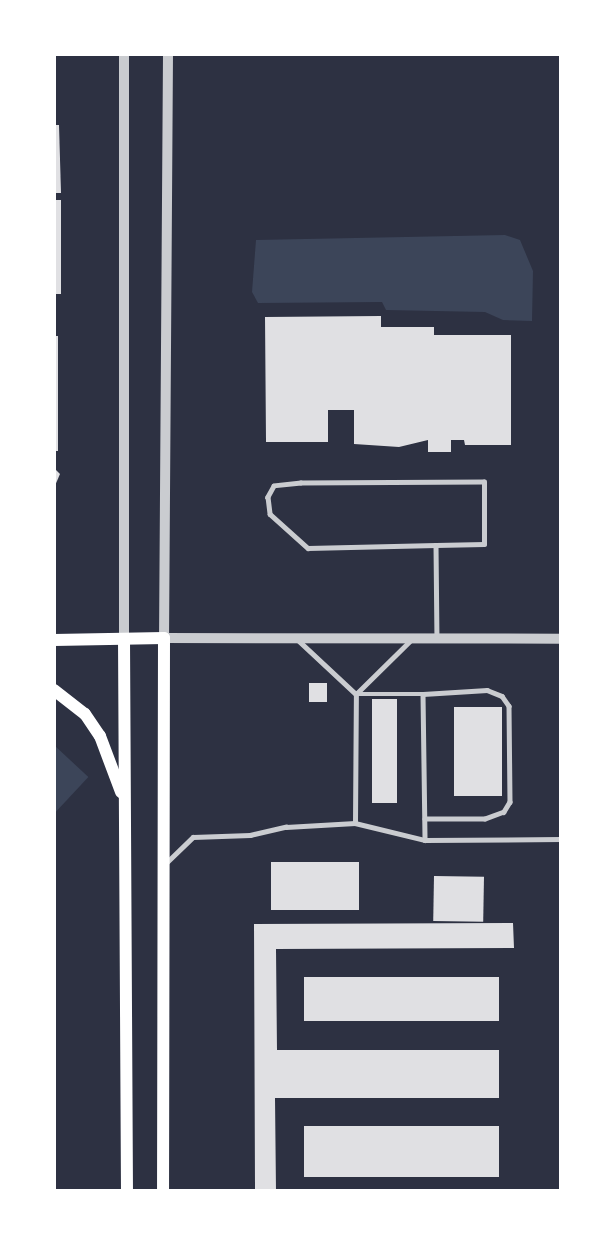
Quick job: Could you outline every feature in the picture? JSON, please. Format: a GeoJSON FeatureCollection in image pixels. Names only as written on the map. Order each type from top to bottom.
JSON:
{"type":"FeatureCollection","features":[{"type":"Feature","properties":{"kind":"main road"},"geometry":{"type":"LineString","coordinates":[[54,640],[163,638],[163,1191]]}},
{"type":"Feature","properties":{"kind":"main road"},"geometry":{"type":"LineString","coordinates":[[124,639],[127,1191]]}},
{"type":"Feature","properties":{"kind":"main road"},"geometry":{"type":"LineString","coordinates":[[54,690],[85,714],[100,736],[121,789],[125,831]]}},
{"type":"Feature","properties":{"kind":"street"},"geometry":{"type":"LineString","coordinates":[[124,54],[124,639]]}},
{"type":"Feature","properties":{"kind":"street"},"geometry":{"type":"LineString","coordinates":[[168,54],[163,638],[561,639]]}},
{"type":"Feature","properties":{"kind":"lane"},"geometry":{"type":"LineString","coordinates":[[484,482],[484,544],[436,545],[308,548],[270,514],[268,497],[274,486],[300,483],[484,482]]}},
{"type":"Feature","properties":{"kind":"lane"},"geometry":{"type":"LineString","coordinates":[[436,545],[438,638]]}},
{"type":"Feature","properties":{"kind":"lane"},"geometry":{"type":"LineString","coordinates":[[298,639],[356,694],[487,690],[502,696],[509,706],[510,803],[504,812],[485,819],[425,819]]}},
{"type":"Feature","properties":{"kind":"lane"},"geometry":{"type":"LineString","coordinates":[[355,823],[356,694],[413,639]]}},
{"type":"Feature","properties":{"kind":"lane"},"geometry":{"type":"LineString","coordinates":[[423,694],[425,840]]}},
{"type":"Feature","properties":{"kind":"lane"},"geometry":{"type":"LineString","coordinates":[[163,866],[192,837],[250,835],[286,827],[355,823],[425,840],[561,839]]}},
{"type":"Feature","properties":{"kind":"shaded area"},"geometry":{"type":"Polygon","coordinates":[[[505,235],[520,240],[533,271],[532,321],[503,320],[485,312],[386,310],[382,302],[258,303],[252,292],[256,240],[505,235]]]}},
{"type":"Feature","properties":{"kind":"shaded area"},"geometry":{"type":"Polygon","coordinates":[[[54,745],[88,777],[54,814],[54,745]]]}},
{"type":"Feature","properties":{"kind":"building"},"geometry":{"type":"Polygon","coordinates":[[[54,125],[59,125],[61,193],[54,193],[54,125]]]}},
{"type":"Feature","properties":{"kind":"building"},"geometry":{"type":"Polygon","coordinates":[[[54,200],[61,200],[61,294],[54,294],[54,200]]]}},
{"type":"Feature","properties":{"kind":"building"},"geometry":{"type":"Polygon","coordinates":[[[381,316],[381,327],[434,327],[434,335],[511,335],[511,445],[465,445],[464,440],[451,440],[451,452],[428,452],[428,440],[399,447],[354,444],[354,410],[328,410],[328,442],[266,442],[265,317],[381,316]]]}},
{"type":"Feature","properties":{"kind":"building"},"geometry":{"type":"Polygon","coordinates":[[[54,336],[58,336],[58,451],[54,451],[54,336]]]}},
{"type":"Feature","properties":{"kind":"building"},"geometry":{"type":"Polygon","coordinates":[[[54,468],[60,474],[54,488],[54,468]]]}},
{"type":"Feature","properties":{"kind":"building"},"geometry":{"type":"Polygon","coordinates":[[[309,683],[327,683],[327,702],[309,702],[309,683]]]}},
{"type":"Feature","properties":{"kind":"building"},"geometry":{"type":"Polygon","coordinates":[[[372,699],[397,699],[397,803],[372,803],[372,699]]]}},
{"type":"Feature","properties":{"kind":"building"},"geometry":{"type":"Polygon","coordinates":[[[454,707],[502,707],[502,796],[454,796],[454,707]]]}},
{"type":"Feature","properties":{"kind":"building"},"geometry":{"type":"Polygon","coordinates":[[[271,862],[359,862],[359,910],[271,910],[271,862]]]}},
{"type":"Feature","properties":{"kind":"building"},"geometry":{"type":"Polygon","coordinates":[[[434,876],[484,877],[483,922],[433,921],[434,876]]]}},
{"type":"Feature","properties":{"kind":"building"},"geometry":{"type":"Polygon","coordinates":[[[513,923],[514,948],[276,949],[277,1050],[499,1050],[499,1098],[275,1098],[276,1191],[255,1191],[254,924],[513,923]]]}},
{"type":"Feature","properties":{"kind":"building"},"geometry":{"type":"Polygon","coordinates":[[[304,977],[499,977],[499,1021],[304,1021],[304,977]]]}},
{"type":"Feature","properties":{"kind":"building"},"geometry":{"type":"Polygon","coordinates":[[[304,1126],[499,1126],[499,1177],[304,1177],[304,1126]]]}}]}
